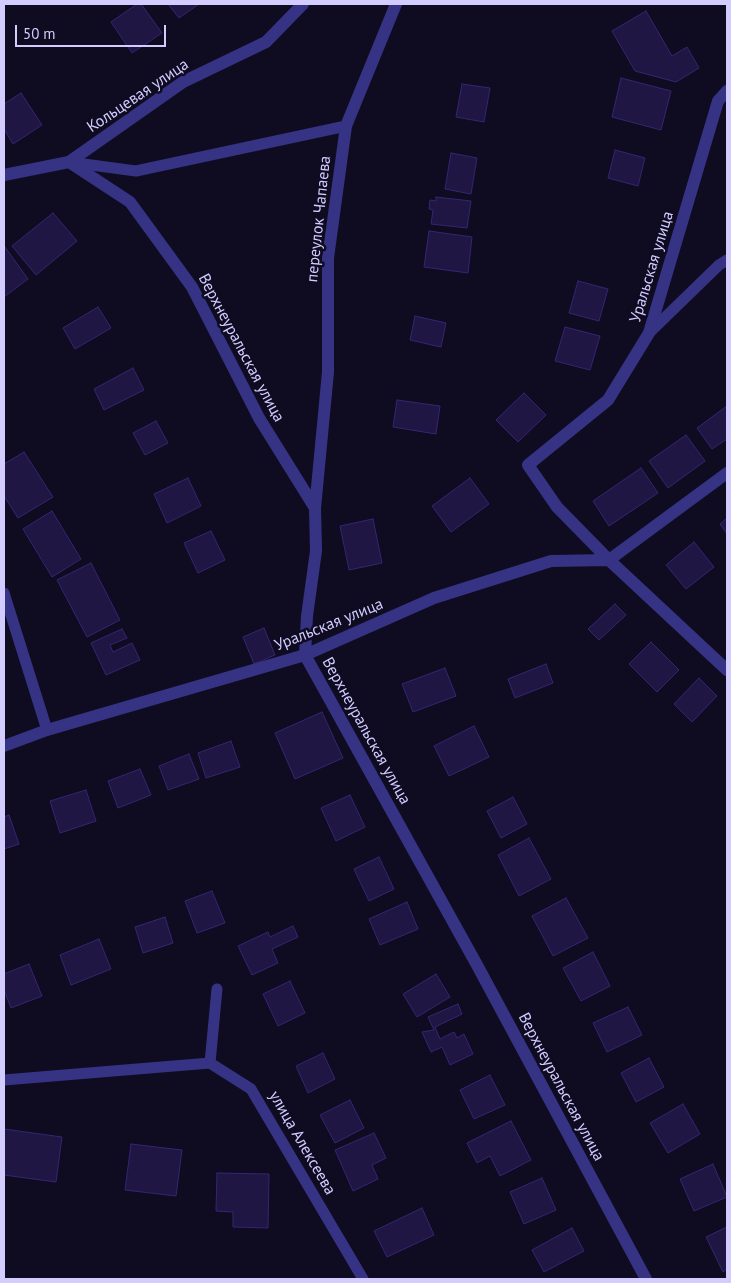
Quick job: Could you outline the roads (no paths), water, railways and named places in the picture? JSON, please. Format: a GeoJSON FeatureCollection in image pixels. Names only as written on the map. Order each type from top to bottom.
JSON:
{"type":"FeatureCollection","features":[{"type":"Feature","properties":{"kind":"street","name":"Кольцевая улица"},"geometry":{"type":"LineString","coordinates":[[4,175],[69,162],[184,82],[266,42],[303,4]]}},
{"type":"Feature","properties":{"kind":"street","name":"переулок Чапаева"},"geometry":{"type":"LineString","coordinates":[[315,508],[328,372],[328,258],[346,126],[396,4]]}},
{"type":"Feature","properties":{"kind":"street","name":"Уральская улица"},"geometry":{"type":"LineString","coordinates":[[609,560],[557,507],[528,465],[608,400],[649,333],[718,101],[727,91]]}},
{"type":"Feature","properties":{"kind":"street","name":"Верхнеуральская улица"},"geometry":{"type":"LineString","coordinates":[[69,162],[130,202],[192,287],[259,418],[315,508],[316,551],[307,616],[305,655],[478,965],[646,1279]]}},
{"type":"Feature","properties":{"kind":"street"},"geometry":{"type":"LineString","coordinates":[[727,472],[609,560],[727,670]]}},
{"type":"Feature","properties":{"kind":"street","name":"Уральская улица"},"geometry":{"type":"LineString","coordinates":[[4,746],[46,730],[305,655],[434,598],[551,561],[609,560]]}},
{"type":"Feature","properties":{"kind":"lane"},"geometry":{"type":"LineString","coordinates":[[69,162],[136,171],[346,126]]}},
{"type":"Feature","properties":{"kind":"lane"},"geometry":{"type":"LineString","coordinates":[[649,333],[719,265],[727,260]]}},
{"type":"Feature","properties":{"kind":"lane"},"geometry":{"type":"LineString","coordinates":[[4,593],[46,730]]}},
{"type":"Feature","properties":{"kind":"lane"},"geometry":{"type":"LineString","coordinates":[[4,1080],[210,1063],[217,989]]}},
{"type":"Feature","properties":{"kind":"lane","name":"улица Алексеева"},"geometry":{"type":"LineString","coordinates":[[210,1063],[251,1089],[363,1279]]}}]}
